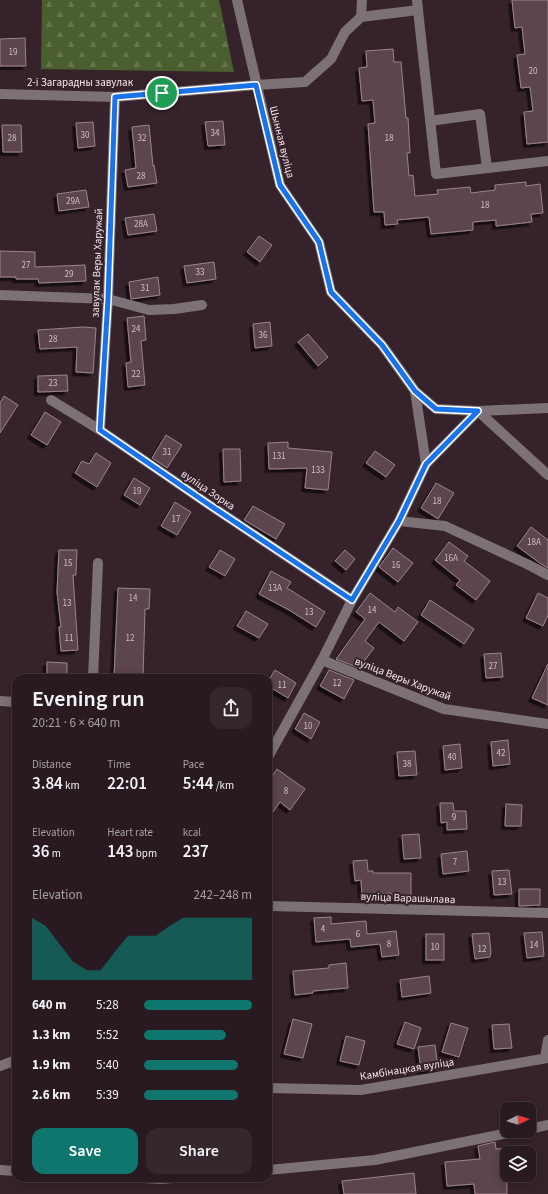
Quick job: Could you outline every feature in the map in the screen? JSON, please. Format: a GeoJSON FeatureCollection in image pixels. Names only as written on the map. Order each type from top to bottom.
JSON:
{"type":"FeatureCollection","features":[{"type":"Feature","properties":{"kind":"street","name":"Шынная вуліца"},"geometry":{"type":"LineString","coordinates":[[237,0],[280,185],[319,242],[331,292],[382,345],[415,391],[426,464]]}},
{"type":"Feature","properties":{"kind":"street"},"geometry":{"type":"LineString","coordinates":[[362,0],[361,16],[417,5],[436,174],[548,161]]}},
{"type":"Feature","properties":{"kind":"street","name":"2-і Загарадны завулак"},"geometry":{"type":"LineString","coordinates":[[0,94],[115,97],[305,82],[331,59],[345,32],[361,16]]}},
{"type":"Feature","properties":{"kind":"street","name":"завулак Веры Харужай"},"geometry":{"type":"LineString","coordinates":[[100,430],[108,299],[115,97]]}},
{"type":"Feature","properties":{"kind":"street"},"geometry":{"type":"LineString","coordinates":[[430,120],[480,114],[487,168]]}},
{"type":"Feature","properties":{"kind":"street"},"geometry":{"type":"LineString","coordinates":[[0,295],[108,299],[149,310],[174,309],[202,305]]}},
{"type":"Feature","properties":{"kind":"street"},"geometry":{"type":"LineString","coordinates":[[415,391],[436,409],[478,411],[548,408]]}},
{"type":"Feature","properties":{"kind":"street","name":"вуліца Зорка"},"geometry":{"type":"LineString","coordinates":[[51,400],[100,430],[352,600]]}},
{"type":"Feature","properties":{"kind":"street"},"geometry":{"type":"LineString","coordinates":[[272,750],[322,660],[352,600],[399,521],[426,464],[478,411]]}},
{"type":"Feature","properties":{"kind":"street"},"geometry":{"type":"LineString","coordinates":[[478,411],[548,474]]}},
{"type":"Feature","properties":{"kind":"street"},"geometry":{"type":"LineString","coordinates":[[399,521],[445,526],[548,575]]}},
{"type":"Feature","properties":{"kind":"street"},"geometry":{"type":"LineString","coordinates":[[93,674],[98,562]]}},
{"type":"Feature","properties":{"kind":"street","name":"вуліца Веры Харужай"},"geometry":{"type":"LineString","coordinates":[[322,660],[444,709],[548,724]]}},
{"type":"Feature","properties":{"kind":"street"},"geometry":{"type":"LineString","coordinates":[[0,701],[12,702]]}},
{"type":"Feature","properties":{"kind":"street","name":"вуліца Варашылава"},"geometry":{"type":"LineString","coordinates":[[272,906],[548,914]]}},
{"type":"Feature","properties":{"kind":"street"},"geometry":{"type":"LineString","coordinates":[[547,1058],[548,1040]]}},
{"type":"Feature","properties":{"kind":"street","name":"Камбінацкая вуліца"},"geometry":{"type":"LineString","coordinates":[[272,1088],[361,1090],[547,1058]]}},
{"type":"Feature","properties":{"kind":"street"},"geometry":{"type":"LineString","coordinates":[[0,1066],[12,1062]]}},
{"type":"Feature","properties":{"kind":"street"},"geometry":{"type":"LineString","coordinates":[[536,1128],[548,1125]]}},
{"type":"Feature","properties":{"kind":"street"},"geometry":{"type":"LineString","coordinates":[[272,1170],[375,1160],[500,1135]]}},
{"type":"Feature","properties":{"kind":"street"},"geometry":{"type":"LineString","coordinates":[[0,1170],[12,1171]]}},
{"type":"Feature","properties":{"kind":"green space"},"geometry":{"type":"Polygon","coordinates":[[[42,0],[219,0],[234,72],[41,69],[42,0]]]}},
{"type":"Feature","properties":{"kind":"building"},"geometry":{"type":"Polygon","coordinates":[[[512,0],[548,0],[548,142],[527,144],[524,112],[533,111],[530,87],[521,88],[517,55],[525,54],[522,27],[515,28],[512,0]]]}},
{"type":"Feature","properties":{"kind":"building"},"geometry":{"type":"Polygon","coordinates":[[[25,38],[26,66],[0,66],[0,39],[25,38]]]}},
{"type":"Feature","properties":{"kind":"building"},"geometry":{"type":"Polygon","coordinates":[[[393,49],[394,62],[401,62],[406,118],[408,118],[410,153],[407,153],[409,176],[413,175],[415,196],[438,194],[437,190],[470,187],[471,193],[495,190],[495,185],[526,182],[526,186],[540,184],[543,213],[531,214],[532,222],[496,226],[496,220],[473,222],[473,230],[431,234],[429,217],[397,220],[398,224],[385,225],[384,212],[374,212],[368,124],[375,123],[373,100],[362,101],[359,68],[367,67],[366,51],[393,49]]]}},
{"type":"Feature","properties":{"kind":"building"},"geometry":{"type":"Polygon","coordinates":[[[223,121],[225,145],[208,146],[205,122],[223,121]]]}},
{"type":"Feature","properties":{"kind":"building"},"geometry":{"type":"Polygon","coordinates":[[[93,122],[95,146],[78,148],[76,123],[93,122]]]}},
{"type":"Feature","properties":{"kind":"building"},"geometry":{"type":"Polygon","coordinates":[[[2,125],[21,125],[22,152],[3,152],[2,125]]]}},
{"type":"Feature","properties":{"kind":"building"},"geometry":{"type":"Polygon","coordinates":[[[149,125],[153,166],[154,165],[157,183],[128,187],[125,170],[136,168],[132,127],[149,125]]]}},
{"type":"Feature","properties":{"kind":"building"},"geometry":{"type":"Polygon","coordinates":[[[86,190],[89,207],[59,211],[57,194],[86,190]]]}},
{"type":"Feature","properties":{"kind":"building"},"geometry":{"type":"Polygon","coordinates":[[[154,214],[157,231],[128,235],[125,218],[154,214]]]}},
{"type":"Feature","properties":{"kind":"building"},"geometry":{"type":"Polygon","coordinates":[[[259,236],[272,245],[260,262],[247,252],[259,236]]]}},
{"type":"Feature","properties":{"kind":"building"},"geometry":{"type":"Polygon","coordinates":[[[0,251],[35,252],[35,267],[85,265],[86,281],[39,283],[38,279],[0,277],[0,251]]]}},
{"type":"Feature","properties":{"kind":"building"},"geometry":{"type":"Polygon","coordinates":[[[214,262],[216,279],[187,283],[184,266],[214,262]]]}},
{"type":"Feature","properties":{"kind":"building"},"geometry":{"type":"Polygon","coordinates":[[[158,277],[160,295],[131,299],[129,282],[158,277]]]}},
{"type":"Feature","properties":{"kind":"building"},"geometry":{"type":"Polygon","coordinates":[[[144,316],[146,340],[141,341],[145,385],[128,387],[126,363],[131,362],[127,318],[144,316]]]}},
{"type":"Feature","properties":{"kind":"building"},"geometry":{"type":"Polygon","coordinates":[[[270,322],[272,346],[255,348],[253,324],[270,322]]]}},
{"type":"Feature","properties":{"kind":"building"},"geometry":{"type":"Polygon","coordinates":[[[83,327],[96,328],[93,373],[76,372],[77,347],[40,349],[38,330],[83,327]]]}},
{"type":"Feature","properties":{"kind":"building"},"geometry":{"type":"Polygon","coordinates":[[[308,334],[328,357],[318,366],[298,342],[308,334]]]}},
{"type":"Feature","properties":{"kind":"building"},"geometry":{"type":"Polygon","coordinates":[[[67,375],[68,391],[38,392],[38,376],[67,375]]]}},
{"type":"Feature","properties":{"kind":"building"},"geometry":{"type":"Polygon","coordinates":[[[4,396],[18,405],[0,433],[0,403],[4,396]]]}},
{"type":"Feature","properties":{"kind":"building"},"geometry":{"type":"Polygon","coordinates":[[[45,412],[61,422],[47,445],[31,435],[45,412]]]}},
{"type":"Feature","properties":{"kind":"building"},"geometry":{"type":"Polygon","coordinates":[[[166,435],[182,445],[167,468],[152,458],[166,435]]]}},
{"type":"Feature","properties":{"kind":"building"},"geometry":{"type":"Polygon","coordinates":[[[288,442],[288,448],[332,452],[328,490],[305,488],[307,468],[269,469],[268,443],[288,442]]]}},
{"type":"Feature","properties":{"kind":"building"},"geometry":{"type":"Polygon","coordinates":[[[223,449],[240,449],[241,481],[224,482],[223,449]]]}},
{"type":"Feature","properties":{"kind":"building"},"geometry":{"type":"Polygon","coordinates":[[[375,451],[395,465],[386,477],[366,463],[375,451]]]}},
{"type":"Feature","properties":{"kind":"building"},"geometry":{"type":"Polygon","coordinates":[[[96,453],[111,463],[97,487],[75,473],[82,461],[89,464],[96,453]]]}},
{"type":"Feature","properties":{"kind":"building"},"geometry":{"type":"Polygon","coordinates":[[[134,478],[150,488],[140,505],[124,495],[134,478]]]}},
{"type":"Feature","properties":{"kind":"building"},"geometry":{"type":"Polygon","coordinates":[[[436,483],[454,493],[438,519],[421,508],[436,483]]]}},
{"type":"Feature","properties":{"kind":"building"},"geometry":{"type":"Polygon","coordinates":[[[175,502],[191,512],[177,535],[161,526],[175,502]]]}},
{"type":"Feature","properties":{"kind":"building"},"geometry":{"type":"Polygon","coordinates":[[[253,506],[285,524],[276,539],[244,520],[253,506]]]}},
{"type":"Feature","properties":{"kind":"building"},"geometry":{"type":"Polygon","coordinates":[[[531,527],[548,540],[548,568],[517,546],[531,527]]]}},
{"type":"Feature","properties":{"kind":"building"},"geometry":{"type":"Polygon","coordinates":[[[449,542],[468,556],[464,561],[490,581],[476,600],[456,585],[460,580],[435,560],[449,542]]]}},
{"type":"Feature","properties":{"kind":"building"},"geometry":{"type":"Polygon","coordinates":[[[393,548],[413,563],[398,582],[379,567],[393,548]]]}},
{"type":"Feature","properties":{"kind":"building"},"geometry":{"type":"Polygon","coordinates":[[[59,550],[77,550],[76,575],[73,575],[78,650],[61,651],[59,627],[61,627],[57,592],[59,550]]]}},
{"type":"Feature","properties":{"kind":"building"},"geometry":{"type":"Polygon","coordinates":[[[220,550],[235,559],[225,576],[209,567],[220,550]]]}},
{"type":"Feature","properties":{"kind":"building"},"geometry":{"type":"Polygon","coordinates":[[[345,550],[355,559],[346,570],[335,561],[345,550]]]}},
{"type":"Feature","properties":{"kind":"building"},"geometry":{"type":"Polygon","coordinates":[[[271,571],[291,582],[287,588],[325,612],[316,627],[259,594],[271,571]]]}},
{"type":"Feature","properties":{"kind":"building"},"geometry":{"type":"Polygon","coordinates":[[[118,588],[150,589],[149,609],[145,609],[143,674],[114,674],[118,588]]]}},
{"type":"Feature","properties":{"kind":"building"},"geometry":{"type":"Polygon","coordinates":[[[370,593],[395,612],[398,607],[418,622],[404,641],[379,622],[365,641],[374,648],[359,668],[336,659],[365,619],[356,612],[370,593]]]}},
{"type":"Feature","properties":{"kind":"building"},"geometry":{"type":"Polygon","coordinates":[[[538,593],[548,598],[548,615],[543,626],[526,618],[538,593]]]}},
{"type":"Feature","properties":{"kind":"building"},"geometry":{"type":"Polygon","coordinates":[[[430,600],[474,629],[464,644],[421,615],[430,600]]]}},
{"type":"Feature","properties":{"kind":"building"},"geometry":{"type":"Polygon","coordinates":[[[246,611],[268,624],[259,638],[237,626],[246,611]]]}},
{"type":"Feature","properties":{"kind":"building"},"geometry":{"type":"Polygon","coordinates":[[[501,653],[503,677],[486,678],[484,654],[501,653]]]}},
{"type":"Feature","properties":{"kind":"building"},"geometry":{"type":"Polygon","coordinates":[[[47,662],[67,663],[67,674],[47,674],[47,662]]]}},
{"type":"Feature","properties":{"kind":"building"},"geometry":{"type":"Polygon","coordinates":[[[548,664],[548,705],[532,698],[548,664]]]}},
{"type":"Feature","properties":{"kind":"building"},"geometry":{"type":"Polygon","coordinates":[[[275,670],[296,683],[288,698],[272,688],[272,675],[275,670]]]}},
{"type":"Feature","properties":{"kind":"building"},"geometry":{"type":"Polygon","coordinates":[[[329,670],[354,680],[344,699],[320,686],[329,670]]]}},
{"type":"Feature","properties":{"kind":"building"},"geometry":{"type":"Polygon","coordinates":[[[304,713],[320,722],[311,739],[295,729],[304,713]]]}},
{"type":"Feature","properties":{"kind":"building"},"geometry":{"type":"Polygon","coordinates":[[[508,740],[510,764],[493,766],[491,742],[508,740]]]}},
{"type":"Feature","properties":{"kind":"building"},"geometry":{"type":"Polygon","coordinates":[[[460,744],[462,768],[445,770],[443,746],[460,744]]]}},
{"type":"Feature","properties":{"kind":"building"},"geometry":{"type":"Polygon","coordinates":[[[415,751],[417,775],[399,776],[397,752],[415,751]]]}},
{"type":"Feature","properties":{"kind":"building"},"geometry":{"type":"Polygon","coordinates":[[[277,769],[305,789],[290,810],[280,802],[272,813],[272,776],[277,769]]]}},
{"type":"Feature","properties":{"kind":"building"},"geometry":{"type":"Polygon","coordinates":[[[440,803],[453,803],[454,811],[466,811],[467,829],[447,830],[447,822],[441,823],[440,803]]]}},
{"type":"Feature","properties":{"kind":"building"},"geometry":{"type":"Polygon","coordinates":[[[506,804],[522,805],[521,826],[505,826],[506,804]]]}},
{"type":"Feature","properties":{"kind":"building"},"geometry":{"type":"Polygon","coordinates":[[[419,834],[421,858],[404,859],[402,835],[419,834]]]}},
{"type":"Feature","properties":{"kind":"building"},"geometry":{"type":"Polygon","coordinates":[[[467,851],[469,871],[443,874],[441,854],[467,851]]]}},
{"type":"Feature","properties":{"kind":"building"},"geometry":{"type":"Polygon","coordinates":[[[367,860],[368,871],[373,871],[373,873],[411,873],[411,898],[391,898],[391,893],[362,896],[361,880],[355,881],[353,861],[367,860]]]}},
{"type":"Feature","properties":{"kind":"building"},"geometry":{"type":"Polygon","coordinates":[[[509,870],[512,894],[494,895],[492,871],[509,870]]]}},
{"type":"Feature","properties":{"kind":"building"},"geometry":{"type":"Polygon","coordinates":[[[519,889],[540,889],[540,905],[519,906],[519,889]]]}},
{"type":"Feature","properties":{"kind":"building"},"geometry":{"type":"Polygon","coordinates":[[[331,917],[331,924],[366,921],[367,934],[396,931],[399,955],[382,957],[380,944],[351,947],[350,939],[316,942],[314,918],[331,917]]]}},
{"type":"Feature","properties":{"kind":"building"},"geometry":{"type":"Polygon","coordinates":[[[542,932],[544,956],[527,958],[524,933],[542,932]]]}},
{"type":"Feature","properties":{"kind":"building"},"geometry":{"type":"Polygon","coordinates":[[[489,933],[491,952],[490,957],[475,959],[472,934],[489,933]]]}},
{"type":"Feature","properties":{"kind":"building"},"geometry":{"type":"Polygon","coordinates":[[[426,934],[444,934],[444,960],[426,960],[426,934]]]}},
{"type":"Feature","properties":{"kind":"building"},"geometry":{"type":"Polygon","coordinates":[[[346,963],[348,988],[313,991],[313,993],[295,995],[293,971],[329,968],[329,965],[346,963]]]}},
{"type":"Feature","properties":{"kind":"building"},"geometry":{"type":"Polygon","coordinates":[[[429,976],[431,993],[402,997],[400,980],[429,976]]]}},
{"type":"Feature","properties":{"kind":"building"},"geometry":{"type":"Polygon","coordinates":[[[293,1019],[312,1024],[303,1058],[284,1054],[293,1019]]]}},
{"type":"Feature","properties":{"kind":"building"},"geometry":{"type":"Polygon","coordinates":[[[405,1022],[421,1028],[414,1049],[397,1044],[405,1022]]]}},
{"type":"Feature","properties":{"kind":"building"},"geometry":{"type":"Polygon","coordinates":[[[451,1023],[468,1028],[459,1057],[442,1052],[451,1023]]]}},
{"type":"Feature","properties":{"kind":"building"},"geometry":{"type":"Polygon","coordinates":[[[509,1024],[512,1048],[494,1049],[492,1025],[509,1024]]]}},
{"type":"Feature","properties":{"kind":"building"},"geometry":{"type":"Polygon","coordinates":[[[346,1036],[365,1041],[359,1065],[340,1061],[346,1036]]]}},
{"type":"Feature","properties":{"kind":"building"},"geometry":{"type":"Polygon","coordinates":[[[435,1045],[438,1069],[421,1071],[418,1047],[435,1045]]]}},
{"type":"Feature","properties":{"kind":"building"},"geometry":{"type":"Polygon","coordinates":[[[495,1142],[496,1149],[500,1149],[500,1182],[507,1182],[507,1194],[475,1194],[474,1184],[447,1186],[445,1162],[480,1159],[478,1146],[495,1142]]]}},
{"type":"Feature","properties":{"kind":"building"},"geometry":{"type":"Polygon","coordinates":[[[414,1173],[416,1194],[344,1194],[342,1181],[414,1173]]]}},
{"type":"Feature","properties":{"kind":"route"},"geometry":{"type":"LineString","coordinates":[[256,85],[280,185],[319,242],[331,292],[382,345],[415,391],[436,409],[478,411],[426,464],[399,521],[352,600],[100,430],[108,299],[115,97],[162,93],[256,85]]}}]}
